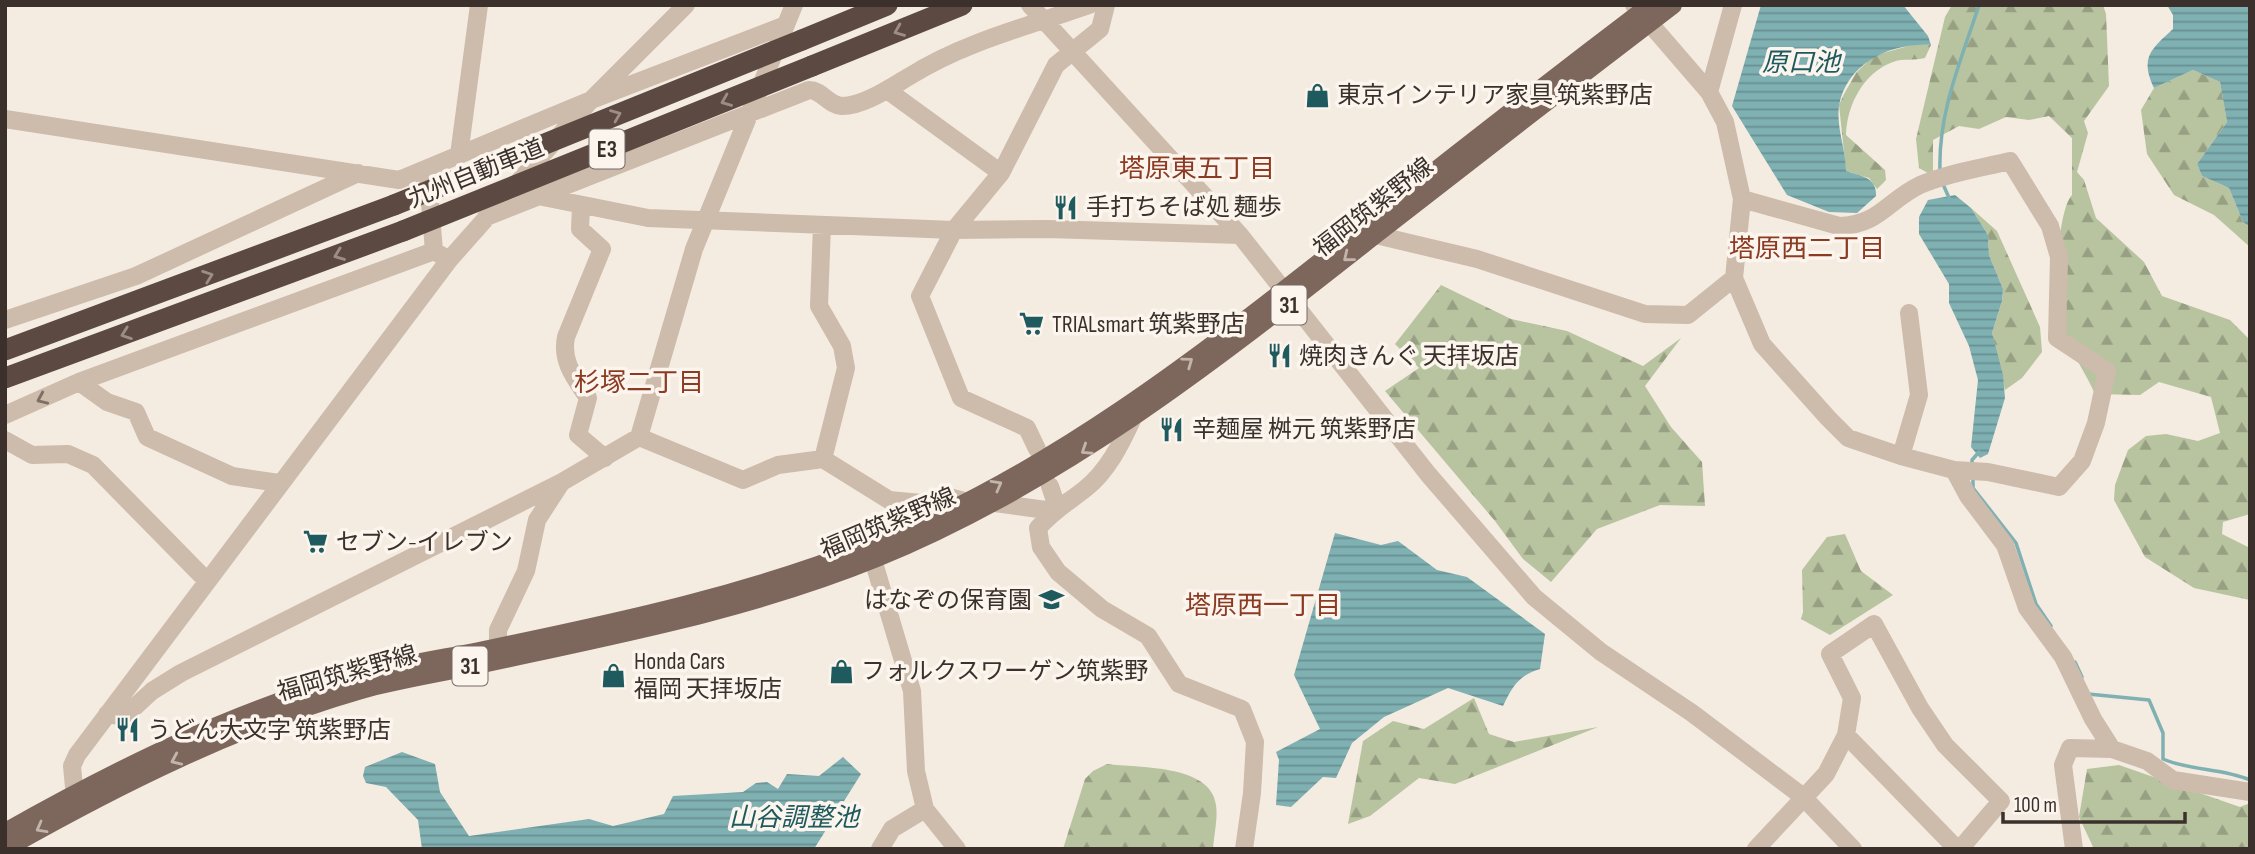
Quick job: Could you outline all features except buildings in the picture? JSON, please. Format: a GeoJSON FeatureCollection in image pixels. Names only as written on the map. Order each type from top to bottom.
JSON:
{"type":"FeatureCollection","features":[{"type":"Feature","properties":{"kind":"highway","name":"九州自動車道"},"geometry":{"type":"LineString","coordinates":[[5,350],[394,205],[887,5]]}},
{"type":"Feature","properties":{"kind":"highway","name":"九州自動車道"},"geometry":{"type":"LineString","coordinates":[[5,378],[403,231],[962,5]]}},
{"type":"Feature","properties":{"kind":"main road","name":"福岡筑紫野線"},"geometry":{"type":"LineString","coordinates":[[5,832],[263,723],[363,690],[671,624],[766,599],[995,503],[1055,470],[1132,420],[1644,11],[1673,5]]}},
{"type":"Feature","properties":{"kind":"main road","name":"福岡筑紫野線"},"geometry":{"type":"LineString","coordinates":[[5,849],[76,801],[258,709],[359,676],[717,599],[872,553],[1051,456],[1288,297],[1376,235],[1644,11]]}},
{"type":"Feature","properties":{"kind":"street"},"geometry":{"type":"LineString","coordinates":[[459,155],[479,5]]}},
{"type":"Feature","properties":{"kind":"street"},"geometry":{"type":"LineString","coordinates":[[76,801],[74,760],[279,483],[441,255],[483,218],[591,100],[686,5]]}},
{"type":"Feature","properties":{"kind":"street"},"geometry":{"type":"LineString","coordinates":[[107,715],[124,717],[152,691],[181,673],[562,482],[639,437],[652,402],[683,280],[794,5]]}},
{"type":"Feature","properties":{"kind":"street"},"geometry":{"type":"LineString","coordinates":[[1030,5],[1240,235],[1429,474],[1511,571],[1570,629],[1692,713],[1802,796],[1853,849]]}},
{"type":"Feature","properties":{"kind":"street"},"geometry":{"type":"LineString","coordinates":[[483,218],[543,197],[809,90],[843,106],[887,90],[939,58],[1089,5]]}},
{"type":"Feature","properties":{"kind":"street"},"geometry":{"type":"LineString","coordinates":[[1037,449],[1027,428],[961,398],[920,296],[954,230],[1001,173],[1056,65],[1100,29],[1106,5]]}},
{"type":"Feature","properties":{"kind":"street"},"geometry":{"type":"LineString","coordinates":[[1709,92],[1733,5]]}},
{"type":"Feature","properties":{"kind":"street"},"geometry":{"type":"LineString","coordinates":[[1644,11],[1709,92],[1732,144],[1742,199],[1734,278],[1762,344],[1828,418],[1848,438],[1954,470],[1988,472],[2059,487],[2082,461],[2096,423],[2107,371],[2057,338],[2059,257],[2050,226],[2010,161],[1921,185],[1894,200],[1870,221],[1856,225],[1839,226],[1742,199]]}},
{"type":"Feature","properties":{"kind":"street"},"geometry":{"type":"LineString","coordinates":[[5,119],[399,180],[591,100],[786,25]]}},
{"type":"Feature","properties":{"kind":"street"},"geometry":{"type":"LineString","coordinates":[[887,90],[1001,173]]}},
{"type":"Feature","properties":{"kind":"street"},"geometry":{"type":"LineString","coordinates":[[427,168],[441,255]]}},
{"type":"Feature","properties":{"kind":"street"},"geometry":{"type":"LineString","coordinates":[[5,320],[136,276],[358,173]]}},
{"type":"Feature","properties":{"kind":"street"},"geometry":{"type":"LineString","coordinates":[[543,197],[648,218],[954,230],[1048,229],[1240,235]]}},
{"type":"Feature","properties":{"kind":"street"},"geometry":{"type":"LineString","coordinates":[[581,206],[580,229],[602,249],[566,337],[564,350],[568,366],[588,398],[578,435],[606,458]]}},
{"type":"Feature","properties":{"kind":"street"},"geometry":{"type":"LineString","coordinates":[[822,225],[819,306],[842,346],[846,368],[824,459]]}},
{"type":"Feature","properties":{"kind":"street"},"geometry":{"type":"LineString","coordinates":[[1376,235],[1477,259],[1645,314],[1688,315],[1734,278]]}},
{"type":"Feature","properties":{"kind":"street"},"geometry":{"type":"LineString","coordinates":[[5,415],[79,382],[441,255]]}},
{"type":"Feature","properties":{"kind":"street"},"geometry":{"type":"LineString","coordinates":[[1901,456],[1919,395],[1909,313]]}},
{"type":"Feature","properties":{"kind":"street"},"geometry":{"type":"LineString","coordinates":[[79,382],[107,402],[136,412],[147,438],[172,447],[214,470],[279,483]]}},
{"type":"Feature","properties":{"kind":"street"},"geometry":{"type":"LineString","coordinates":[[1132,420],[1120,447],[1087,488],[1055,509],[1038,528],[1038,534],[1044,554],[1058,572],[1102,609],[1148,636],[1179,684],[1242,709],[1255,742],[1252,793],[1244,849]]}},
{"type":"Feature","properties":{"kind":"street"},"geometry":{"type":"LineString","coordinates":[[639,437],[743,480],[778,465],[824,459],[889,500],[932,503],[949,497],[968,502]]}},
{"type":"Feature","properties":{"kind":"street"},"geometry":{"type":"LineString","coordinates":[[5,440],[32,455],[68,454],[93,465],[206,580]]}},
{"type":"Feature","properties":{"kind":"street"},"geometry":{"type":"LineString","coordinates":[[1954,470],[1973,505],[2005,545],[2027,608],[2063,657],[2093,719],[2112,749]]}},
{"type":"Feature","properties":{"kind":"street"},"geometry":{"type":"LineString","coordinates":[[498,647],[498,629],[526,571],[537,520],[562,482]]}},
{"type":"Feature","properties":{"kind":"street"},"geometry":{"type":"LineString","coordinates":[[1049,486],[1055,509]]}},
{"type":"Feature","properties":{"kind":"street"},"geometry":{"type":"LineString","coordinates":[[995,503],[1055,509]]}},
{"type":"Feature","properties":{"kind":"street"},"geometry":{"type":"LineString","coordinates":[[872,553],[912,691],[916,771],[925,809],[957,849]]}},
{"type":"Feature","properties":{"kind":"street"},"geometry":{"type":"LineString","coordinates":[[1756,849],[1802,796],[1826,774],[1846,735],[1852,698],[1830,654],[1874,624],[1920,708],[1945,745],[2001,801],[1958,849],[1846,735]]}},
{"type":"Feature","properties":{"kind":"street"},"geometry":{"type":"LineString","coordinates":[[2074,849],[2063,765],[2070,748],[2112,749],[2147,761],[2173,780],[2250,792]]}},
{"type":"Feature","properties":{"kind":"street"},"geometry":{"type":"LineString","coordinates":[[880,849],[892,829],[925,809]]}},
{"type":"Feature","properties":{"kind":"green space"},"geometry":{"type":"Polygon","coordinates":[[[1952,5],[2103,5],[2106,14],[2109,86],[2084,121],[2088,133],[2077,172],[2084,180],[2096,218],[2144,262],[2162,296],[2230,320],[2250,340],[2250,514],[2223,522],[2222,534],[2250,548],[2250,600],[2194,588],[2145,557],[2114,500],[2115,485],[2128,450],[2146,436],[2166,434],[2198,441],[2220,433],[2211,397],[2159,382],[2140,395],[2095,394],[2065,337],[2059,307],[2058,264],[2062,222],[2072,195],[2072,138],[2049,116],[2029,120],[2006,117],[1979,129],[1959,126],[1933,140],[1933,176],[1919,168],[1916,139],[1945,17],[1952,5]]]}},
{"type":"Feature","properties":{"kind":"green space"},"geometry":{"type":"Polygon","coordinates":[[[1915,44],[1931,45],[1925,58],[1897,61],[1882,67],[1865,82],[1850,112],[1846,135],[1885,170],[1886,180],[1877,189],[1869,178],[1846,171],[1839,105],[1856,73],[1873,56],[1915,44]]]}},
{"type":"Feature","properties":{"kind":"green space"},"geometry":{"type":"Polygon","coordinates":[[[2193,70],[2220,82],[2227,122],[2197,164],[2202,176],[2229,188],[2243,222],[2250,227],[2250,247],[2214,215],[2174,195],[2147,154],[2141,110],[2154,88],[2193,70]]]}},
{"type":"Feature","properties":{"kind":"green space"},"geometry":{"type":"Polygon","coordinates":[[[1971,208],[1997,231],[2040,327],[2042,352],[2022,378],[2005,390],[1992,333],[2003,289],[1989,255],[1988,235],[1971,208]]]}},
{"type":"Feature","properties":{"kind":"green space"},"geometry":{"type":"Polygon","coordinates":[[[1441,285],[1511,319],[1567,331],[1643,366],[1681,338],[1645,386],[1671,427],[1702,462],[1705,506],[1660,505],[1597,529],[1551,582],[1523,559],[1495,521],[1385,391],[1419,368],[1395,344],[1441,285]]]}},
{"type":"Feature","properties":{"kind":"green space"},"geometry":{"type":"Polygon","coordinates":[[[1845,534],[1861,571],[1893,595],[1830,635],[1801,619],[1802,570],[1827,537],[1845,534]]]}},
{"type":"Feature","properties":{"kind":"green space"},"geometry":{"type":"Polygon","coordinates":[[[1474,698],[1489,734],[1514,742],[1598,727],[1455,784],[1419,778],[1370,816],[1348,824],[1363,741],[1393,721],[1424,729],[1474,698]]]}},
{"type":"Feature","properties":{"kind":"green space"},"geometry":{"type":"Polygon","coordinates":[[[1107,764],[1171,771],[1201,782],[1211,792],[1216,805],[1213,849],[1063,849],[1085,779],[1093,771],[1107,764]]]}},
{"type":"Feature","properties":{"kind":"green space"},"geometry":{"type":"Polygon","coordinates":[[[2119,765],[2240,807],[2250,803],[2250,849],[2094,849],[2079,817],[2087,769],[2119,765]]]}},
{"type":"Feature","properties":{"kind":"water","name":"原口池"},"geometry":{"type":"Polygon","coordinates":[[[1761,5],[1903,5],[1928,36],[1931,45],[1901,47],[1873,58],[1851,78],[1843,91],[1838,114],[1846,171],[1867,178],[1876,190],[1876,196],[1857,213],[1829,212],[1787,195],[1732,106],[1761,5]]]}},
{"type":"Feature","properties":{"kind":"water"},"geometry":{"type":"Polygon","coordinates":[[[2167,5],[2250,5],[2250,227],[2243,222],[2229,188],[2202,176],[2197,164],[2227,122],[2220,82],[2193,70],[2154,88],[2150,78],[2150,55],[2173,29],[2173,15],[2167,5]]]}},
{"type":"Feature","properties":{"kind":"water"},"geometry":{"type":"Polygon","coordinates":[[[1955,195],[1971,208],[1988,235],[1989,255],[2003,289],[1992,333],[2003,375],[2005,398],[1988,454],[1980,458],[1971,447],[1978,380],[1969,346],[1949,303],[1949,284],[1919,234],[1919,217],[1928,200],[1955,195]]]}},
{"type":"Feature","properties":{"kind":"water"},"geometry":{"type":"Polygon","coordinates":[[[1335,533],[1381,545],[1398,541],[1437,570],[1467,577],[1545,634],[1540,669],[1517,683],[1503,706],[1448,688],[1384,717],[1352,743],[1336,778],[1323,777],[1291,807],[1276,805],[1279,760],[1276,752],[1320,729],[1294,675],[1335,533]]]}},
{"type":"Feature","properties":{"kind":"water","name":"山谷調整池"},"geometry":{"type":"Polygon","coordinates":[[[402,752],[435,764],[440,792],[469,836],[589,819],[613,826],[664,814],[673,796],[743,792],[756,783],[767,782],[778,789],[787,774],[819,776],[843,757],[861,774],[814,849],[422,849],[418,820],[386,787],[366,783],[363,776],[365,767],[402,752]]]}},
{"type":"Feature","properties":{"kind":"waterway"},"geometry":{"type":"LineString","coordinates":[[1940,171],[1940,149],[1947,107],[1979,5]]}},
{"type":"Feature","properties":{"kind":"waterway"},"geometry":{"type":"LineString","coordinates":[[1942,182],[1950,200]]}},
{"type":"Feature","properties":{"kind":"waterway"},"geometry":{"type":"LineString","coordinates":[[1972,466],[1972,460],[1979,452]]}},
{"type":"Feature","properties":{"kind":"waterway"},"geometry":{"type":"LineString","coordinates":[[1973,478],[1973,488],[2016,543],[2036,604],[2051,626]]}},
{"type":"Feature","properties":{"kind":"waterway"},"geometry":{"type":"LineString","coordinates":[[2075,662],[2082,677]]}},
{"type":"Feature","properties":{"kind":"waterway"},"geometry":{"type":"LineString","coordinates":[[2088,694],[2149,700],[2163,733],[2163,759],[2250,780]]}},
{"type":"Feature","properties":{"kind":"place","name":"東京インテリア家具 筑紫野店"},"geometry":{"type":"Point","coordinates":[1317,95]}},
{"type":"Feature","properties":{"kind":"place","name":"手打ちそば処 麺歩"},"geometry":{"type":"Point","coordinates":[1066,207]}},
{"type":"Feature","properties":{"kind":"place","name":"TRIALsmart 筑紫野店"},"geometry":{"type":"Point","coordinates":[1032,324]}},
{"type":"Feature","properties":{"kind":"place","name":"焼肉きんぐ 天拝坂店"},"geometry":{"type":"Point","coordinates":[1279,356]}},
{"type":"Feature","properties":{"kind":"place","name":"辛麺屋 桝元 筑紫野店"},"geometry":{"type":"Point","coordinates":[1172,429]}},
{"type":"Feature","properties":{"kind":"place","name":"セブン-イレブン"},"geometry":{"type":"Point","coordinates":[316,542]}},
{"type":"Feature","properties":{"kind":"place","name":"はなぞの保育園"},"geometry":{"type":"Point","coordinates":[1052,600]}},
{"type":"Feature","properties":{"kind":"place","name":"フォルクスワーゲン筑紫野"},"geometry":{"type":"Point","coordinates":[841,671]}},
{"type":"Feature","properties":{"kind":"place","name":"Honda Cars 福岡 天拝坂店"},"geometry":{"type":"Point","coordinates":[614,675]}},
{"type":"Feature","properties":{"kind":"place","name":"うどん大文字 筑紫野店"},"geometry":{"type":"Point","coordinates":[127,730]}},
{"type":"Feature","properties":{"kind":"district","name":"塔原東五丁目"},"geometry":{"type":"Point","coordinates":[1197,168]}},
{"type":"Feature","properties":{"kind":"district","name":"塔原西二丁目"},"geometry":{"type":"Point","coordinates":[1807,248]}},
{"type":"Feature","properties":{"kind":"district","name":"杉塚二丁目"},"geometry":{"type":"Point","coordinates":[639,382]}},
{"type":"Feature","properties":{"kind":"district","name":"塔原西一丁目"},"geometry":{"type":"Point","coordinates":[1263,605]}}]}
